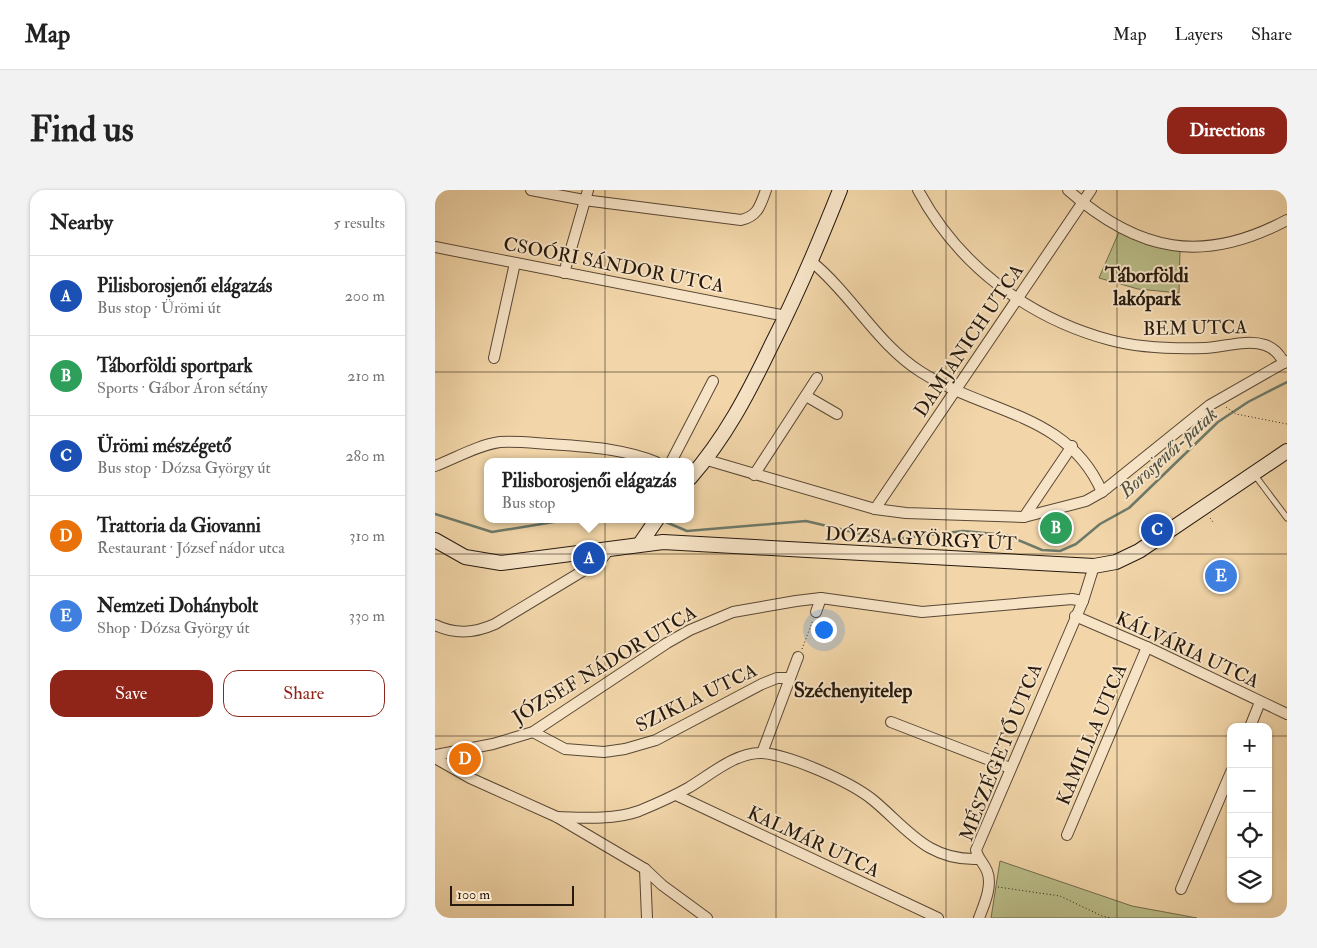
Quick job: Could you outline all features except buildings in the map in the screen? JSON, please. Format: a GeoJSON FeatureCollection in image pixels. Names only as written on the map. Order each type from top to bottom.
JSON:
{"type":"FeatureCollection","features":[{"type":"Feature","properties":{"kind":"main road"},"geometry":{"type":"LineString","coordinates":[[694,474],[707,460],[743,404],[812,262],[840,190]]}},
{"type":"Feature","properties":{"kind":"main road","name":"DÓZSA GYÖRGY ÚT"},"geometry":{"type":"LineString","coordinates":[[435,540],[465,557],[501,563],[663,542],[1094,566],[1116,562],[1139,551],[1287,451]]}},
{"type":"Feature","properties":{"kind":"main road"},"geometry":{"type":"LineString","coordinates":[[640,544],[654,523]]}},
{"type":"Feature","properties":{"kind":"street"},"geometry":{"type":"LineString","coordinates":[[531,190],[586,195],[741,220],[751,217],[758,211],[766,190]]}},
{"type":"Feature","properties":{"kind":"street","name":"BEM UTCA"},"geometry":{"type":"LineString","coordinates":[[918,190],[941,228],[960,251],[982,272],[1017,299],[1056,320],[1111,340],[1136,345],[1178,348],[1259,343],[1275,350],[1286,362]]}},
{"type":"Feature","properties":{"kind":"street"},"geometry":{"type":"LineString","coordinates":[[1068,190],[1082,203],[1109,222],[1133,235],[1157,243],[1184,247],[1210,247],[1237,242],[1266,232],[1287,220]]}},
{"type":"Feature","properties":{"kind":"street","name":"DAMJANICH UTCA"},"geometry":{"type":"LineString","coordinates":[[875,509],[1091,190]]}},
{"type":"Feature","properties":{"kind":"street"},"geometry":{"type":"LineString","coordinates":[[564,273],[586,195]]}},
{"type":"Feature","properties":{"kind":"street","name":"CSOÓRI SÁNDOR UTCA"},"geometry":{"type":"LineString","coordinates":[[435,247],[787,316]]}},
{"type":"Feature","properties":{"kind":"street"},"geometry":{"type":"LineString","coordinates":[[812,262],[831,278],[893,350],[920,371],[954,390],[1041,426],[1072,446],[1094,472],[1102,492]]}},
{"type":"Feature","properties":{"kind":"street"},"geometry":{"type":"LineString","coordinates":[[494,358],[515,263]]}},
{"type":"Feature","properties":{"kind":"street"},"geometry":{"type":"LineString","coordinates":[[707,460],[875,509],[906,513],[1024,517],[1086,501],[1102,492],[1210,405],[1286,362]]}},
{"type":"Feature","properties":{"kind":"street"},"geometry":{"type":"LineString","coordinates":[[754,475],[817,378]]}},
{"type":"Feature","properties":{"kind":"street"},"geometry":{"type":"LineString","coordinates":[[673,458],[713,380]]}},
{"type":"Feature","properties":{"kind":"street"},"geometry":{"type":"LineString","coordinates":[[805,396],[837,414]]}},
{"type":"Feature","properties":{"kind":"street"},"geometry":{"type":"LineString","coordinates":[[435,466],[486,446],[513,442],[620,450],[644,458]]}},
{"type":"Feature","properties":{"kind":"street"},"geometry":{"type":"LineString","coordinates":[[1024,517],[1072,446]]}},
{"type":"Feature","properties":{"kind":"street"},"geometry":{"type":"LineString","coordinates":[[435,625],[463,633],[484,629],[601,560],[610,548]]}},
{"type":"Feature","properties":{"kind":"street"},"geometry":{"type":"LineString","coordinates":[[1083,601],[1094,566]]}},
{"type":"Feature","properties":{"kind":"street"},"geometry":{"type":"LineString","coordinates":[[816,612],[821,598]]}},
{"type":"Feature","properties":{"kind":"street","name":"JÓZSEF NÁDOR UTCA"},"geometry":{"type":"LineString","coordinates":[[435,757],[493,744],[533,732],[619,672],[697,626],[733,612],[821,598],[923,612],[1072,599],[1083,601]]}},
{"type":"Feature","properties":{"kind":"street","name":"MÉSZÉGETŐ UTCA"},"geometry":{"type":"LineString","coordinates":[[988,886],[988,871],[978,859],[976,850],[1083,601]]}},
{"type":"Feature","properties":{"kind":"street","name":"KÁLVÁRIA UTCA"},"geometry":{"type":"LineString","coordinates":[[1075,616],[1147,647],[1287,714]]}},
{"type":"Feature","properties":{"kind":"street","name":"KAMILLA UTCA"},"geometry":{"type":"LineString","coordinates":[[1067,835],[1147,647]]}},
{"type":"Feature","properties":{"kind":"street","name":"SZIKLA UTCA"},"geometry":{"type":"LineString","coordinates":[[762,753],[799,657]]}},
{"type":"Feature","properties":{"kind":"street","name":"SZIKLA UTCA"},"geometry":{"type":"LineString","coordinates":[[533,732],[565,749],[604,752],[625,749],[656,740],[763,684],[777,678],[790,678]]}},
{"type":"Feature","properties":{"kind":"street"},"geometry":{"type":"LineString","coordinates":[[1252,723],[1260,702]]}},
{"type":"Feature","properties":{"kind":"street"},"geometry":{"type":"LineString","coordinates":[[891,722],[1010,768]]}},
{"type":"Feature","properties":{"kind":"street"},"geometry":{"type":"LineString","coordinates":[[557,818],[624,815],[676,795],[741,757],[762,753],[799,763],[845,783],[872,799],[909,835],[928,848],[957,857],[978,859]]}},
{"type":"Feature","properties":{"kind":"street"},"geometry":{"type":"LineString","coordinates":[[435,757],[470,778],[557,818],[645,869],[662,885],[707,918]]}},
{"type":"Feature","properties":{"kind":"street"},"geometry":{"type":"LineString","coordinates":[[1181,889],[1227,781]]}},
{"type":"Feature","properties":{"kind":"street","name":"KALMÁR UTCA"},"geometry":{"type":"LineString","coordinates":[[676,795],[937,918]]}},
{"type":"Feature","properties":{"kind":"street"},"geometry":{"type":"LineString","coordinates":[[645,869],[647,918]]}},
{"type":"Feature","properties":{"kind":"street"},"geometry":{"type":"LineString","coordinates":[[979,918],[988,886]]}},
{"type":"Feature","properties":{"kind":"lane"},"geometry":{"type":"LineString","coordinates":[[1253,473],[1287,518]]}},
{"type":"Feature","properties":{"kind":"path"},"geometry":{"type":"LineString","coordinates":[[1225,406],[1236,414],[1287,424]]}},
{"type":"Feature","properties":{"kind":"path"},"geometry":{"type":"LineString","coordinates":[[1210,518],[1213,522]]}},
{"type":"Feature","properties":{"kind":"path"},"geometry":{"type":"LineString","coordinates":[[799,657],[816,612]]}},
{"type":"Feature","properties":{"kind":"path"},"geometry":{"type":"LineString","coordinates":[[988,886],[1060,896],[1101,917],[1111,918]]}},
{"type":"Feature","properties":{"kind":"green space"},"geometry":{"type":"Polygon","coordinates":[[[1119,232],[1180,249],[1179,293],[1138,289],[1099,278],[1119,232]]]}},
{"type":"Feature","properties":{"kind":"green space"},"geometry":{"type":"Polygon","coordinates":[[[1000,861],[1132,906],[1197,918],[991,918],[1000,861]]]}},
{"type":"Feature","properties":{"kind":"waterway","name":"Borosjenői-patak"},"geometry":{"type":"LineString","coordinates":[[668,523],[687,531],[806,521],[887,540],[963,531],[1006,535],[1042,550],[1060,551],[1076,544],[1100,524],[1129,508],[1218,422],[1248,402],[1287,382]]}},
{"type":"Feature","properties":{"kind":"waterway","name":"Borosjenői-patak"},"geometry":{"type":"LineString","coordinates":[[435,514],[492,532],[547,523]]}},
{"type":"Feature","properties":{"kind":"place","name":"Táborföldi sportpark"},"geometry":{"type":"Point","coordinates":[1056,528]}},
{"type":"Feature","properties":{"kind":"place","name":"Ürömi mészégető"},"geometry":{"type":"Point","coordinates":[1157,530]}},
{"type":"Feature","properties":{"kind":"place","name":"Pilisborosjenői elágazás"},"geometry":{"type":"Point","coordinates":[589,558]}},
{"type":"Feature","properties":{"kind":"place","name":"Nemzeti Dohánybolt"},"geometry":{"type":"Point","coordinates":[1221,576]}},
{"type":"Feature","properties":{"kind":"place","name":"Trattoria da Giovanni"},"geometry":{"type":"Point","coordinates":[465,759]}},
{"type":"Feature","properties":{"kind":"district","name":"Táborföldi lakópark"},"geometry":{"type":"Point","coordinates":[1147,286]}},
{"type":"Feature","properties":{"kind":"district","name":"Széchenyitelep"},"geometry":{"type":"Point","coordinates":[853,690]}}]}
